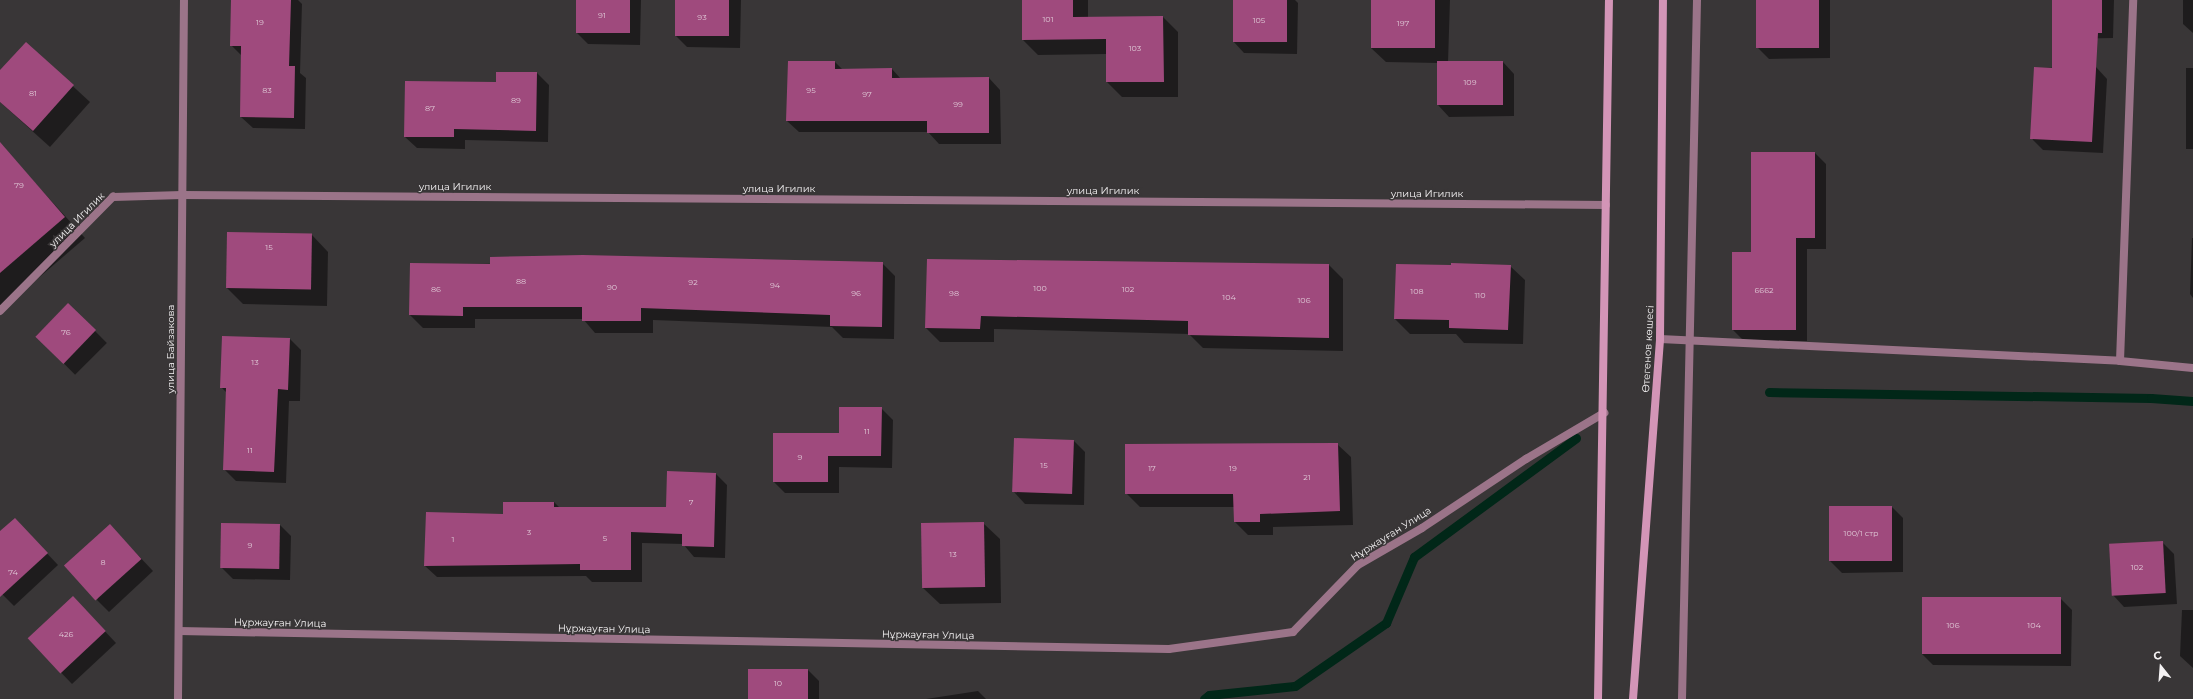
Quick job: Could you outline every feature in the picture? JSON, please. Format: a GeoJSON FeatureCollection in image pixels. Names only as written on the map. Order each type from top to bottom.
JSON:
{"type":"FeatureCollection","features":[{"type":"Feature","properties":{"kind":"main road"},"geometry":{"type":"LineString","coordinates":[[1598,699],[1604,412],[1609,0]]}},
{"type":"Feature","properties":{"kind":"main road","name":"Өтегенов көшесі"},"geometry":{"type":"LineString","coordinates":[[1633,699],[1660,339],[1663,0]]}},
{"type":"Feature","properties":{"kind":"street","name":"улица Байзакова"},"geometry":{"type":"LineString","coordinates":[[178,699],[184,0]]}},
{"type":"Feature","properties":{"kind":"street"},"geometry":{"type":"LineString","coordinates":[[1682,699],[1691,341],[1697,0]]}},
{"type":"Feature","properties":{"kind":"street"},"geometry":{"type":"LineString","coordinates":[[2120,361],[2133,0]]}},
{"type":"Feature","properties":{"kind":"street","name":"улица Игилик"},"geometry":{"type":"LineString","coordinates":[[0,311],[113,198],[182,195],[1606,205]]}},
{"type":"Feature","properties":{"kind":"street"},"geometry":{"type":"LineString","coordinates":[[1660,339],[2120,361],[2193,368]]}},
{"type":"Feature","properties":{"kind":"street","name":"Нұржауған Улица"},"geometry":{"type":"LineString","coordinates":[[179,631],[1169,649],[1292,632],[1358,565],[1422,528],[1526,458],[1604,412]]}},
{"type":"Feature","properties":{"kind":"building"},"geometry":{"type":"Polygon","coordinates":[[[231,0],[291,0],[289,66],[295,66],[294,118],[240,117],[241,46],[230,46],[231,0]]]}},
{"type":"Feature","properties":{"kind":"building"},"geometry":{"type":"Polygon","coordinates":[[[576,0],[630,0],[630,33],[576,33],[576,0]]]}},
{"type":"Feature","properties":{"kind":"building"},"geometry":{"type":"Polygon","coordinates":[[[675,0],[729,0],[729,36],[675,36],[675,0]]]}},
{"type":"Feature","properties":{"kind":"building"},"geometry":{"type":"Polygon","coordinates":[[[1022,0],[1073,0],[1073,17],[1163,16],[1164,82],[1106,82],[1106,39],[1022,40],[1022,0]]]}},
{"type":"Feature","properties":{"kind":"building"},"geometry":{"type":"Polygon","coordinates":[[[1233,0],[1287,0],[1287,42],[1233,42],[1233,0]]]}},
{"type":"Feature","properties":{"kind":"building"},"geometry":{"type":"Polygon","coordinates":[[[1371,0],[1435,0],[1435,48],[1371,48],[1371,0]]]}},
{"type":"Feature","properties":{"kind":"building"},"geometry":{"type":"Polygon","coordinates":[[[1756,0],[1819,0],[1819,48],[1756,48],[1756,0]]]}},
{"type":"Feature","properties":{"kind":"building"},"geometry":{"type":"Polygon","coordinates":[[[2052,0],[2102,0],[2102,33],[2098,33],[2092,142],[2030,139],[2034,67],[2052,68],[2052,0]]]}},
{"type":"Feature","properties":{"kind":"building"},"geometry":{"type":"Polygon","coordinates":[[[26,42],[74,85],[33,131],[0,102],[0,70],[26,42]]]}},
{"type":"Feature","properties":{"kind":"building"},"geometry":{"type":"Polygon","coordinates":[[[788,61],[835,61],[835,69],[892,68],[892,78],[989,77],[989,133],[927,133],[927,121],[786,121],[788,61]]]}},
{"type":"Feature","properties":{"kind":"building"},"geometry":{"type":"Polygon","coordinates":[[[1437,61],[1503,61],[1503,105],[1437,105],[1437,61]]]}},
{"type":"Feature","properties":{"kind":"building"},"geometry":{"type":"Polygon","coordinates":[[[496,72],[537,72],[536,131],[454,129],[454,137],[404,137],[405,81],[496,82],[496,72]]]}},
{"type":"Feature","properties":{"kind":"building"},"geometry":{"type":"Polygon","coordinates":[[[0,142],[65,217],[0,273],[0,142]]]}},
{"type":"Feature","properties":{"kind":"building"},"geometry":{"type":"Polygon","coordinates":[[[1751,152],[1815,152],[1815,238],[1796,238],[1796,330],[1732,330],[1732,252],[1751,252],[1751,152]]]}},
{"type":"Feature","properties":{"kind":"building"},"geometry":{"type":"Polygon","coordinates":[[[227,232],[312,233],[311,289],[226,288],[227,232]]]}},
{"type":"Feature","properties":{"kind":"building"},"geometry":{"type":"Polygon","coordinates":[[[583,255],[883,262],[882,327],[830,326],[830,315],[641,308],[641,321],[582,321],[582,307],[463,307],[463,316],[409,315],[410,263],[490,264],[490,257],[583,255]]]}},
{"type":"Feature","properties":{"kind":"building"},"geometry":{"type":"Polygon","coordinates":[[[927,259],[1329,264],[1329,338],[1188,335],[1188,321],[981,316],[980,329],[925,328],[927,259]]]}},
{"type":"Feature","properties":{"kind":"building"},"geometry":{"type":"Polygon","coordinates":[[[1451,263],[1511,265],[1508,330],[1449,328],[1449,320],[1394,319],[1396,264],[1451,265],[1451,263]]]}},
{"type":"Feature","properties":{"kind":"building"},"geometry":{"type":"Polygon","coordinates":[[[68,303],[96,330],[63,364],[35,337],[68,303]]]}},
{"type":"Feature","properties":{"kind":"building"},"geometry":{"type":"Polygon","coordinates":[[[222,336],[290,338],[288,390],[278,389],[274,472],[223,470],[226,388],[220,388],[222,336]]]}},
{"type":"Feature","properties":{"kind":"building"},"geometry":{"type":"Polygon","coordinates":[[[839,407],[882,407],[881,456],[828,456],[828,482],[773,482],[773,433],[839,433],[839,407]]]}},
{"type":"Feature","properties":{"kind":"building"},"geometry":{"type":"Polygon","coordinates":[[[1014,438],[1074,440],[1072,494],[1012,492],[1014,438]]]}},
{"type":"Feature","properties":{"kind":"building"},"geometry":{"type":"Polygon","coordinates":[[[1338,443],[1340,511],[1260,514],[1260,522],[1234,522],[1233,494],[1125,494],[1125,444],[1338,443]]]}},
{"type":"Feature","properties":{"kind":"building"},"geometry":{"type":"Polygon","coordinates":[[[667,471],[716,473],[714,547],[682,546],[682,534],[631,532],[631,570],[580,570],[580,564],[424,566],[426,512],[503,514],[503,502],[554,502],[554,507],[666,507],[667,471]]]}},
{"type":"Feature","properties":{"kind":"building"},"geometry":{"type":"Polygon","coordinates":[[[1829,506],[1892,506],[1892,561],[1829,561],[1829,506]]]}},
{"type":"Feature","properties":{"kind":"building"},"geometry":{"type":"Polygon","coordinates":[[[15,518],[48,553],[0,597],[0,531],[15,518]]]}},
{"type":"Feature","properties":{"kind":"building"},"geometry":{"type":"Polygon","coordinates":[[[984,522],[985,587],[922,588],[921,523],[984,522]]]}},
{"type":"Feature","properties":{"kind":"building"},"geometry":{"type":"Polygon","coordinates":[[[221,523],[280,524],[279,569],[220,568],[221,523]]]}},
{"type":"Feature","properties":{"kind":"building"},"geometry":{"type":"Polygon","coordinates":[[[110,524],[141,559],[95,600],[64,565],[110,524]]]}},
{"type":"Feature","properties":{"kind":"building"},"geometry":{"type":"Polygon","coordinates":[[[2163,541],[2166,593],[2112,596],[2109,544],[2163,541]]]}},
{"type":"Feature","properties":{"kind":"building"},"geometry":{"type":"Polygon","coordinates":[[[73,596],[106,631],[60,673],[28,638],[73,596]]]}},
{"type":"Feature","properties":{"kind":"building"},"geometry":{"type":"Polygon","coordinates":[[[1922,597],[2061,597],[2061,654],[1922,654],[1922,597]]]}},
{"type":"Feature","properties":{"kind":"building"},"geometry":{"type":"Polygon","coordinates":[[[748,669],[808,669],[808,699],[748,699],[748,669]]]}},
{"type":"Feature","properties":{"kind":"waterway"},"geometry":{"type":"LineString","coordinates":[[1769,392],[2151,398],[2193,401]]}},
{"type":"Feature","properties":{"kind":"waterway"},"geometry":{"type":"LineString","coordinates":[[1204,699],[1209,695],[1295,686],[1386,623],[1414,557],[1576,438]]}}]}
